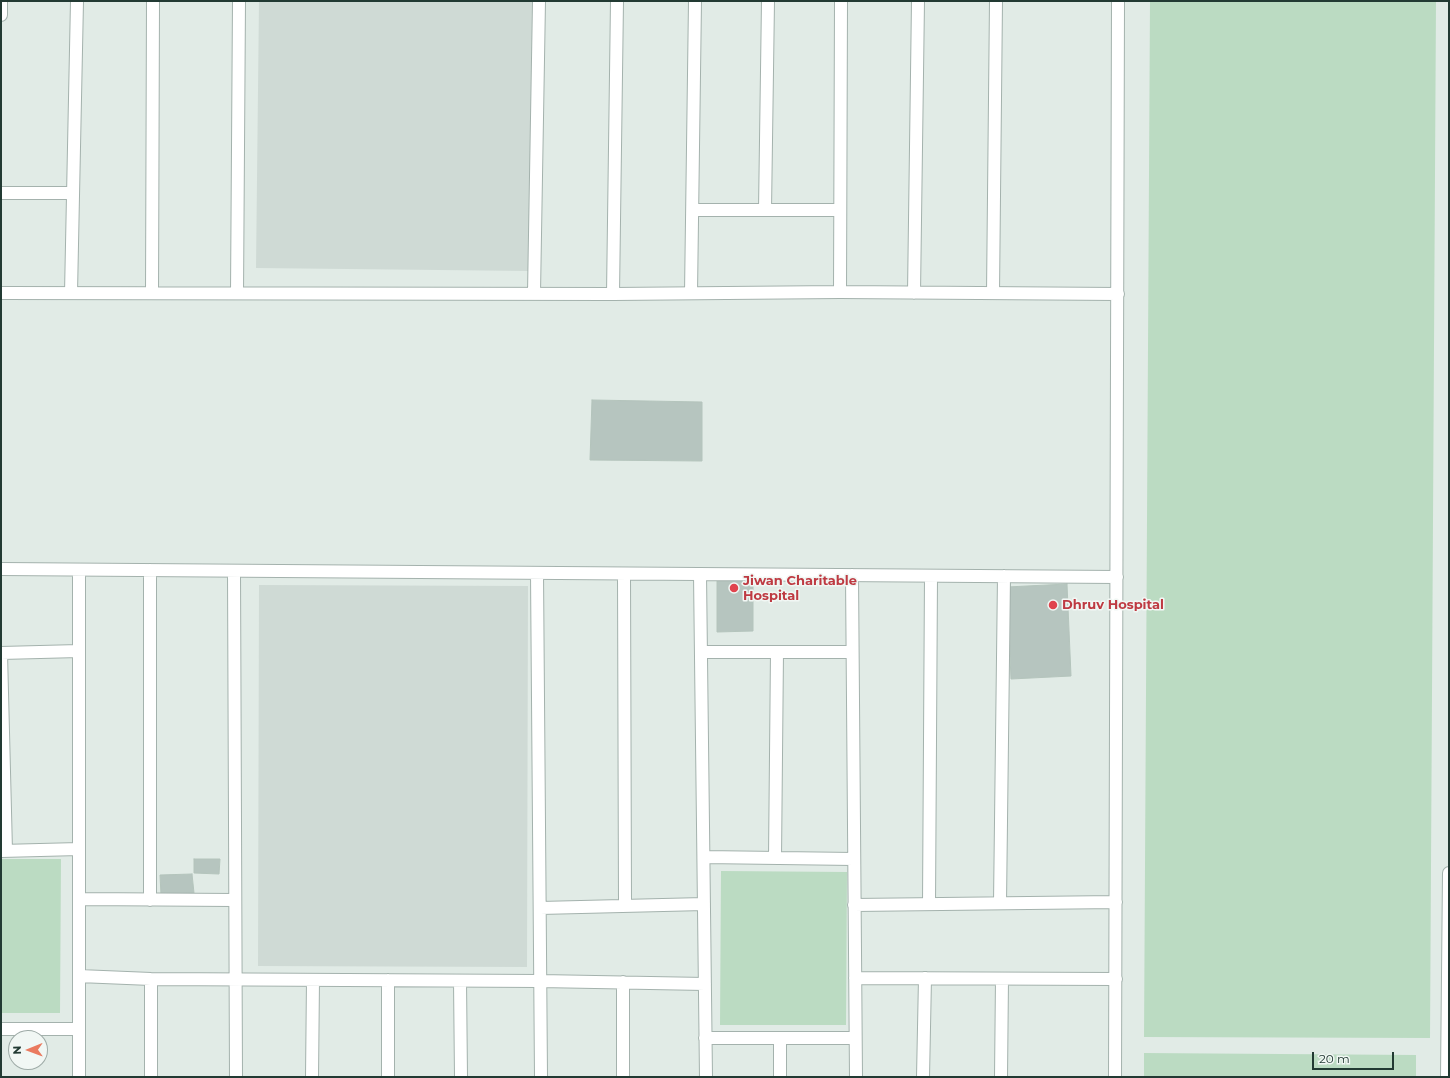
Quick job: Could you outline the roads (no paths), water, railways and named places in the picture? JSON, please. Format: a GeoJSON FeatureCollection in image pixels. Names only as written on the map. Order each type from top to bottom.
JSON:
{"type":"FeatureCollection","features":[{"type":"Feature","properties":{"kind":"street"},"geometry":{"type":"LineString","coordinates":[[1,1],[1,15]]}},
{"type":"Feature","properties":{"kind":"street"},"geometry":{"type":"LineString","coordinates":[[71,293],[77,1]]}},
{"type":"Feature","properties":{"kind":"street"},"geometry":{"type":"LineString","coordinates":[[152,293],[153,1]]}},
{"type":"Feature","properties":{"kind":"street"},"geometry":{"type":"LineString","coordinates":[[237,293],[239,1]]}},
{"type":"Feature","properties":{"kind":"street"},"geometry":{"type":"LineString","coordinates":[[534,293],[539,1]]}},
{"type":"Feature","properties":{"kind":"street"},"geometry":{"type":"LineString","coordinates":[[613,294],[617,1]]}},
{"type":"Feature","properties":{"kind":"street"},"geometry":{"type":"LineString","coordinates":[[691,294],[695,1]]}},
{"type":"Feature","properties":{"kind":"street"},"geometry":{"type":"LineString","coordinates":[[765,210],[768,1]]}},
{"type":"Feature","properties":{"kind":"street"},"geometry":{"type":"LineString","coordinates":[[840,292],[841,1]]}},
{"type":"Feature","properties":{"kind":"street"},"geometry":{"type":"LineString","coordinates":[[914,293],[918,1]]}},
{"type":"Feature","properties":{"kind":"street"},"geometry":{"type":"LineString","coordinates":[[993,293],[996,1]]}},
{"type":"Feature","properties":{"kind":"street"},"geometry":{"type":"LineString","coordinates":[[1115,1077],[1118,1]]}},
{"type":"Feature","properties":{"kind":"street"},"geometry":{"type":"LineString","coordinates":[[1,193],[73,193]]}},
{"type":"Feature","properties":{"kind":"street"},"geometry":{"type":"LineString","coordinates":[[693,210],[840,210]]}},
{"type":"Feature","properties":{"kind":"street"},"geometry":{"type":"LineString","coordinates":[[1,293],[691,294],[840,292],[1118,294]]}},
{"type":"Feature","properties":{"kind":"street"},"geometry":{"type":"LineString","coordinates":[[1,569],[1117,577]]}},
{"type":"Feature","properties":{"kind":"street"},"geometry":{"type":"LineString","coordinates":[[79,570],[80,1077]]}},
{"type":"Feature","properties":{"kind":"street"},"geometry":{"type":"LineString","coordinates":[[150,570],[150,900]]}},
{"type":"Feature","properties":{"kind":"street"},"geometry":{"type":"LineString","coordinates":[[234,571],[236,1077]]}},
{"type":"Feature","properties":{"kind":"street"},"geometry":{"type":"LineString","coordinates":[[537,573],[540,1077]]}},
{"type":"Feature","properties":{"kind":"street"},"geometry":{"type":"LineString","coordinates":[[624,574],[625,906]]}},
{"type":"Feature","properties":{"kind":"street"},"geometry":{"type":"LineString","coordinates":[[700,574],[706,1077]]}},
{"type":"Feature","properties":{"kind":"street"},"geometry":{"type":"LineString","coordinates":[[852,575],[856,1077]]}},
{"type":"Feature","properties":{"kind":"street"},"geometry":{"type":"LineString","coordinates":[[929,904],[931,576]]}},
{"type":"Feature","properties":{"kind":"street"},"geometry":{"type":"LineString","coordinates":[[1000,903],[1004,576]]}},
{"type":"Feature","properties":{"kind":"street"},"geometry":{"type":"LineString","coordinates":[[79,651],[1,652],[3,851],[79,849]]}},
{"type":"Feature","properties":{"kind":"street"},"geometry":{"type":"LineString","coordinates":[[701,652],[852,652]]}},
{"type":"Feature","properties":{"kind":"street"},"geometry":{"type":"LineString","coordinates":[[775,858],[777,652]]}},
{"type":"Feature","properties":{"kind":"street"},"geometry":{"type":"LineString","coordinates":[[704,857],[854,859]]}},
{"type":"Feature","properties":{"kind":"street"},"geometry":{"type":"LineString","coordinates":[[1447,1077],[1449,873]]}},
{"type":"Feature","properties":{"kind":"street"},"geometry":{"type":"LineString","coordinates":[[79,899],[235,900]]}},
{"type":"Feature","properties":{"kind":"street"},"geometry":{"type":"LineString","coordinates":[[854,905],[1116,902]]}},
{"type":"Feature","properties":{"kind":"street"},"geometry":{"type":"LineString","coordinates":[[540,908],[704,904]]}},
{"type":"Feature","properties":{"kind":"street"},"geometry":{"type":"LineString","coordinates":[[79,976],[151,979],[540,981],[705,984]]}},
{"type":"Feature","properties":{"kind":"street"},"geometry":{"type":"LineString","coordinates":[[855,978],[1116,979]]}},
{"type":"Feature","properties":{"kind":"street"},"geometry":{"type":"LineString","coordinates":[[923,1077],[925,978]]}},
{"type":"Feature","properties":{"kind":"street"},"geometry":{"type":"LineString","coordinates":[[1001,1077],[1002,978]]}},
{"type":"Feature","properties":{"kind":"street"},"geometry":{"type":"LineString","coordinates":[[151,979],[151,1077]]}},
{"type":"Feature","properties":{"kind":"street"},"geometry":{"type":"LineString","coordinates":[[312,1077],[313,980]]}},
{"type":"Feature","properties":{"kind":"street"},"geometry":{"type":"LineString","coordinates":[[388,980],[388,1077]]}},
{"type":"Feature","properties":{"kind":"street"},"geometry":{"type":"LineString","coordinates":[[460,981],[461,1077]]}},
{"type":"Feature","properties":{"kind":"street"},"geometry":{"type":"LineString","coordinates":[[623,982],[623,1077]]}},
{"type":"Feature","properties":{"kind":"street"},"geometry":{"type":"LineString","coordinates":[[1,1030],[79,1029]]}},
{"type":"Feature","properties":{"kind":"street"},"geometry":{"type":"LineString","coordinates":[[705,1038],[855,1038]]}},
{"type":"Feature","properties":{"kind":"street"},"geometry":{"type":"LineString","coordinates":[[780,1038],[780,1077]]}},
{"type":"Feature","properties":{"kind":"place","name":"Jiwan Charitable Hospital"},"geometry":{"type":"Point","coordinates":[734,588]}},
{"type":"Feature","properties":{"kind":"place","name":"Dhruv Hospital"},"geometry":{"type":"Point","coordinates":[1053,605]}}]}
